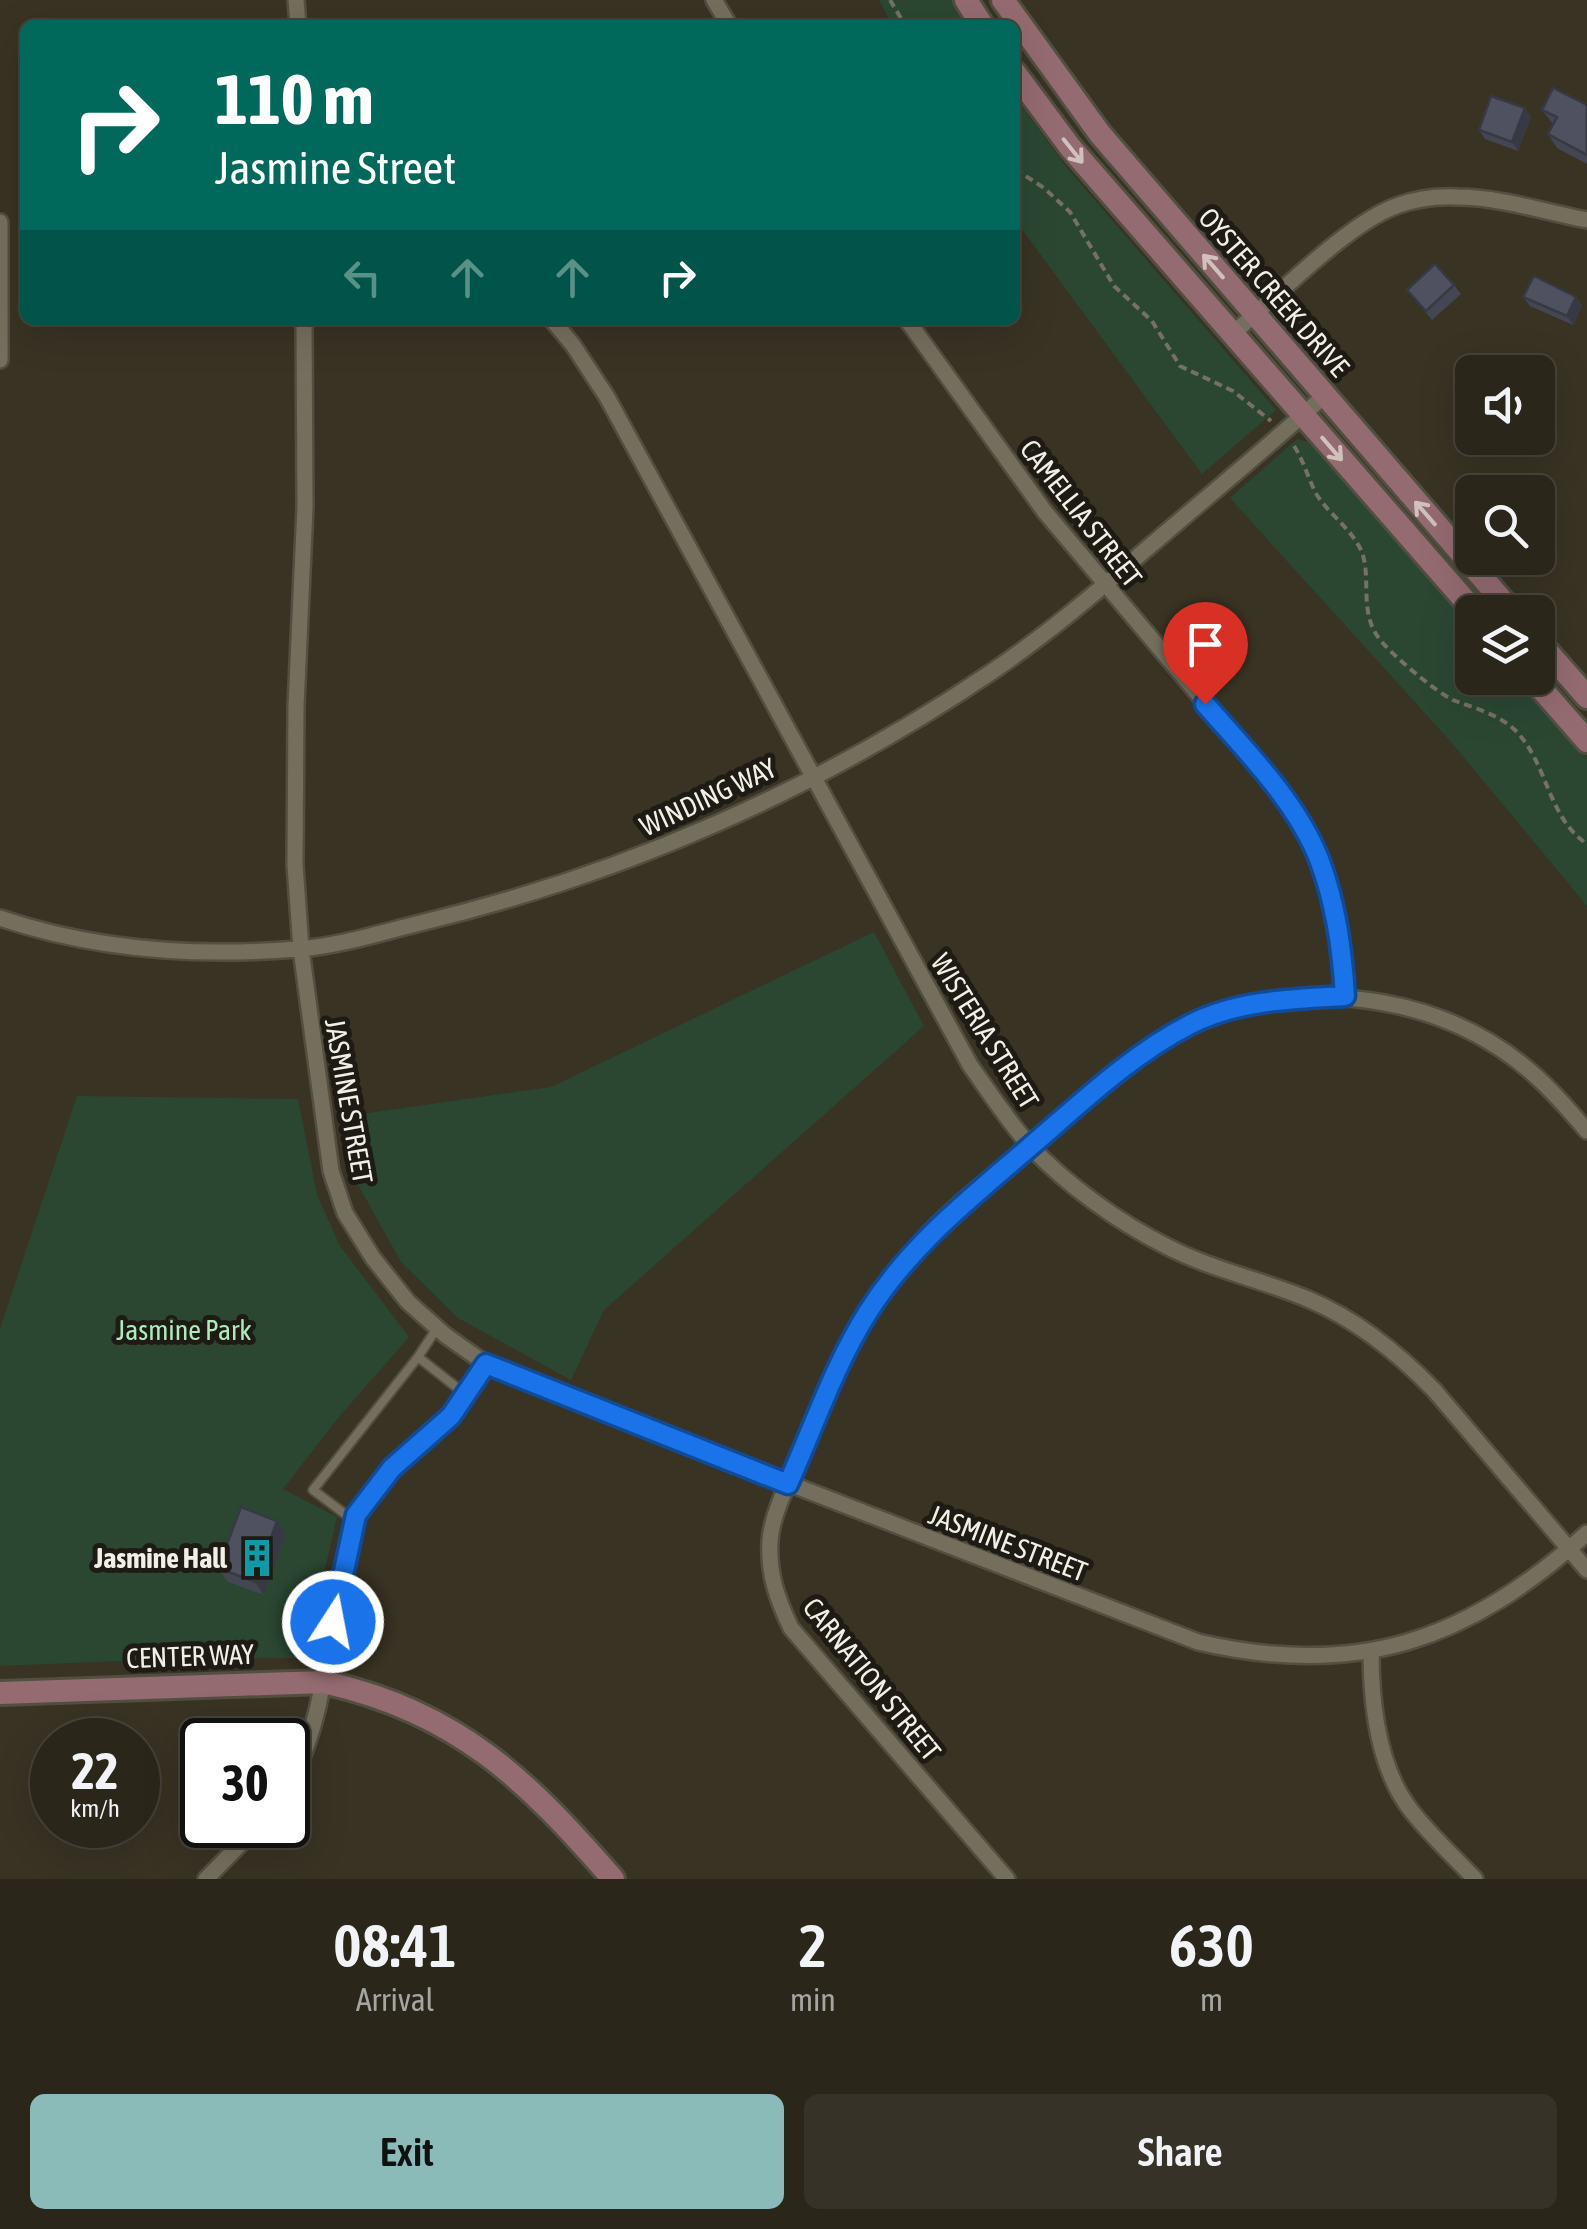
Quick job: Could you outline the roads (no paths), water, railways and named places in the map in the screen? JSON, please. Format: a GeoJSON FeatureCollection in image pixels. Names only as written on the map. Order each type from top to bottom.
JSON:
{"type":"FeatureCollection","features":[{"type":"Feature","properties":{"kind":"main road","name":"OYSTER CREEK DRIVE"},"geometry":{"type":"LineString","coordinates":[[1020,23],[1100,134],[1497,595]]}},
{"type":"Feature","properties":{"kind":"main road"},"geometry":{"type":"LineString","coordinates":[[1020,80],[1070,147],[1460,595]]}},
{"type":"Feature","properties":{"kind":"main road"},"geometry":{"type":"LineString","coordinates":[[1555,660],[1587,697]]}},
{"type":"Feature","properties":{"kind":"main road"},"geometry":{"type":"LineString","coordinates":[[1547,695],[1587,741]]}},
{"type":"Feature","properties":{"kind":"main road","name":"CENTER WAY"},"geometry":{"type":"LineString","coordinates":[[0,1693],[324,1682],[370,1692],[401,1704],[474,1744],[526,1784],[614,1879]]}},
{"type":"Feature","properties":{"kind":"street"},"geometry":{"type":"LineString","coordinates":[[1232,334],[1341,240],[1368,219],[1396,206],[1426,198],[1460,196],[1587,220]]}},
{"type":"Feature","properties":{"kind":"street"},"geometry":{"type":"LineString","coordinates":[[0,222],[0,360]]}},
{"type":"Feature","properties":{"kind":"street","name":"JASMINE STREET"},"geometry":{"type":"LineString","coordinates":[[304,325],[305,507],[296,706],[295,865],[301,949],[328,1153],[346,1213],[372,1258],[408,1302],[486,1364],[1198,1642],[1230,1650],[1296,1657],[1370,1651],[1426,1636],[1488,1610],[1530,1582],[1587,1533]]}},
{"type":"Feature","properties":{"kind":"street","name":"WISTERIA STREET"},"geometry":{"type":"LineString","coordinates":[[556,325],[607,397],[970,1066],[1031,1146],[1117,1216],[1165,1246],[1210,1266],[1312,1300],[1378,1340],[1434,1390],[1587,1570]]}},
{"type":"Feature","properties":{"kind":"street","name":"CAMELLIA STREET"},"geometry":{"type":"LineString","coordinates":[[911,325],[1045,512],[1256,763],[1297,818],[1318,858],[1334,910],[1341,940],[1345,996]]}},
{"type":"Feature","properties":{"kind":"street","name":"WINDING WAY"},"geometry":{"type":"LineString","coordinates":[[0,918],[49,934],[145,948],[202,952],[301,949],[546,890],[705,830],[814,776],[986,676],[1061,623],[1324,396]]}},
{"type":"Feature","properties":{"kind":"street","name":"CARNATION STREET"},"geometry":{"type":"LineString","coordinates":[[1006,1879],[792,1628],[778,1602],[770,1570],[770,1536],[788,1484],[837,1368],[888,1282],[930,1232],[1138,1057],[1190,1024],[1221,1012],[1278,1000],[1345,996],[1405,1006],[1486,1040],[1529,1070],[1587,1131]]}},
{"type":"Feature","properties":{"kind":"street"},"geometry":{"type":"LineString","coordinates":[[310,1730],[324,1682],[355,1521],[376,1486],[451,1416],[486,1364]]}},
{"type":"Feature","properties":{"kind":"street"},"geometry":{"type":"LineString","coordinates":[[1370,1651],[1375,1715],[1392,1780],[1409,1809],[1474,1879]]}},
{"type":"Feature","properties":{"kind":"street"},"geometry":{"type":"LineString","coordinates":[[206,1879],[236,1848]]}},
{"type":"Feature","properties":{"kind":"lane"},"geometry":{"type":"LineString","coordinates":[[355,1521],[313,1490],[418,1357],[436,1328]]}},
{"type":"Feature","properties":{"kind":"lane"},"geometry":{"type":"LineString","coordinates":[[418,1357],[465,1394]]}},
{"type":"Feature","properties":{"kind":"place","name":"Jasmine Hall"},"geometry":{"type":"Point","coordinates":[257,1558]}},
{"type":"Feature","properties":{"kind":"park label","name":"Jasmine Park"},"geometry":{"type":"Point","coordinates":[184,1330]}}]}
